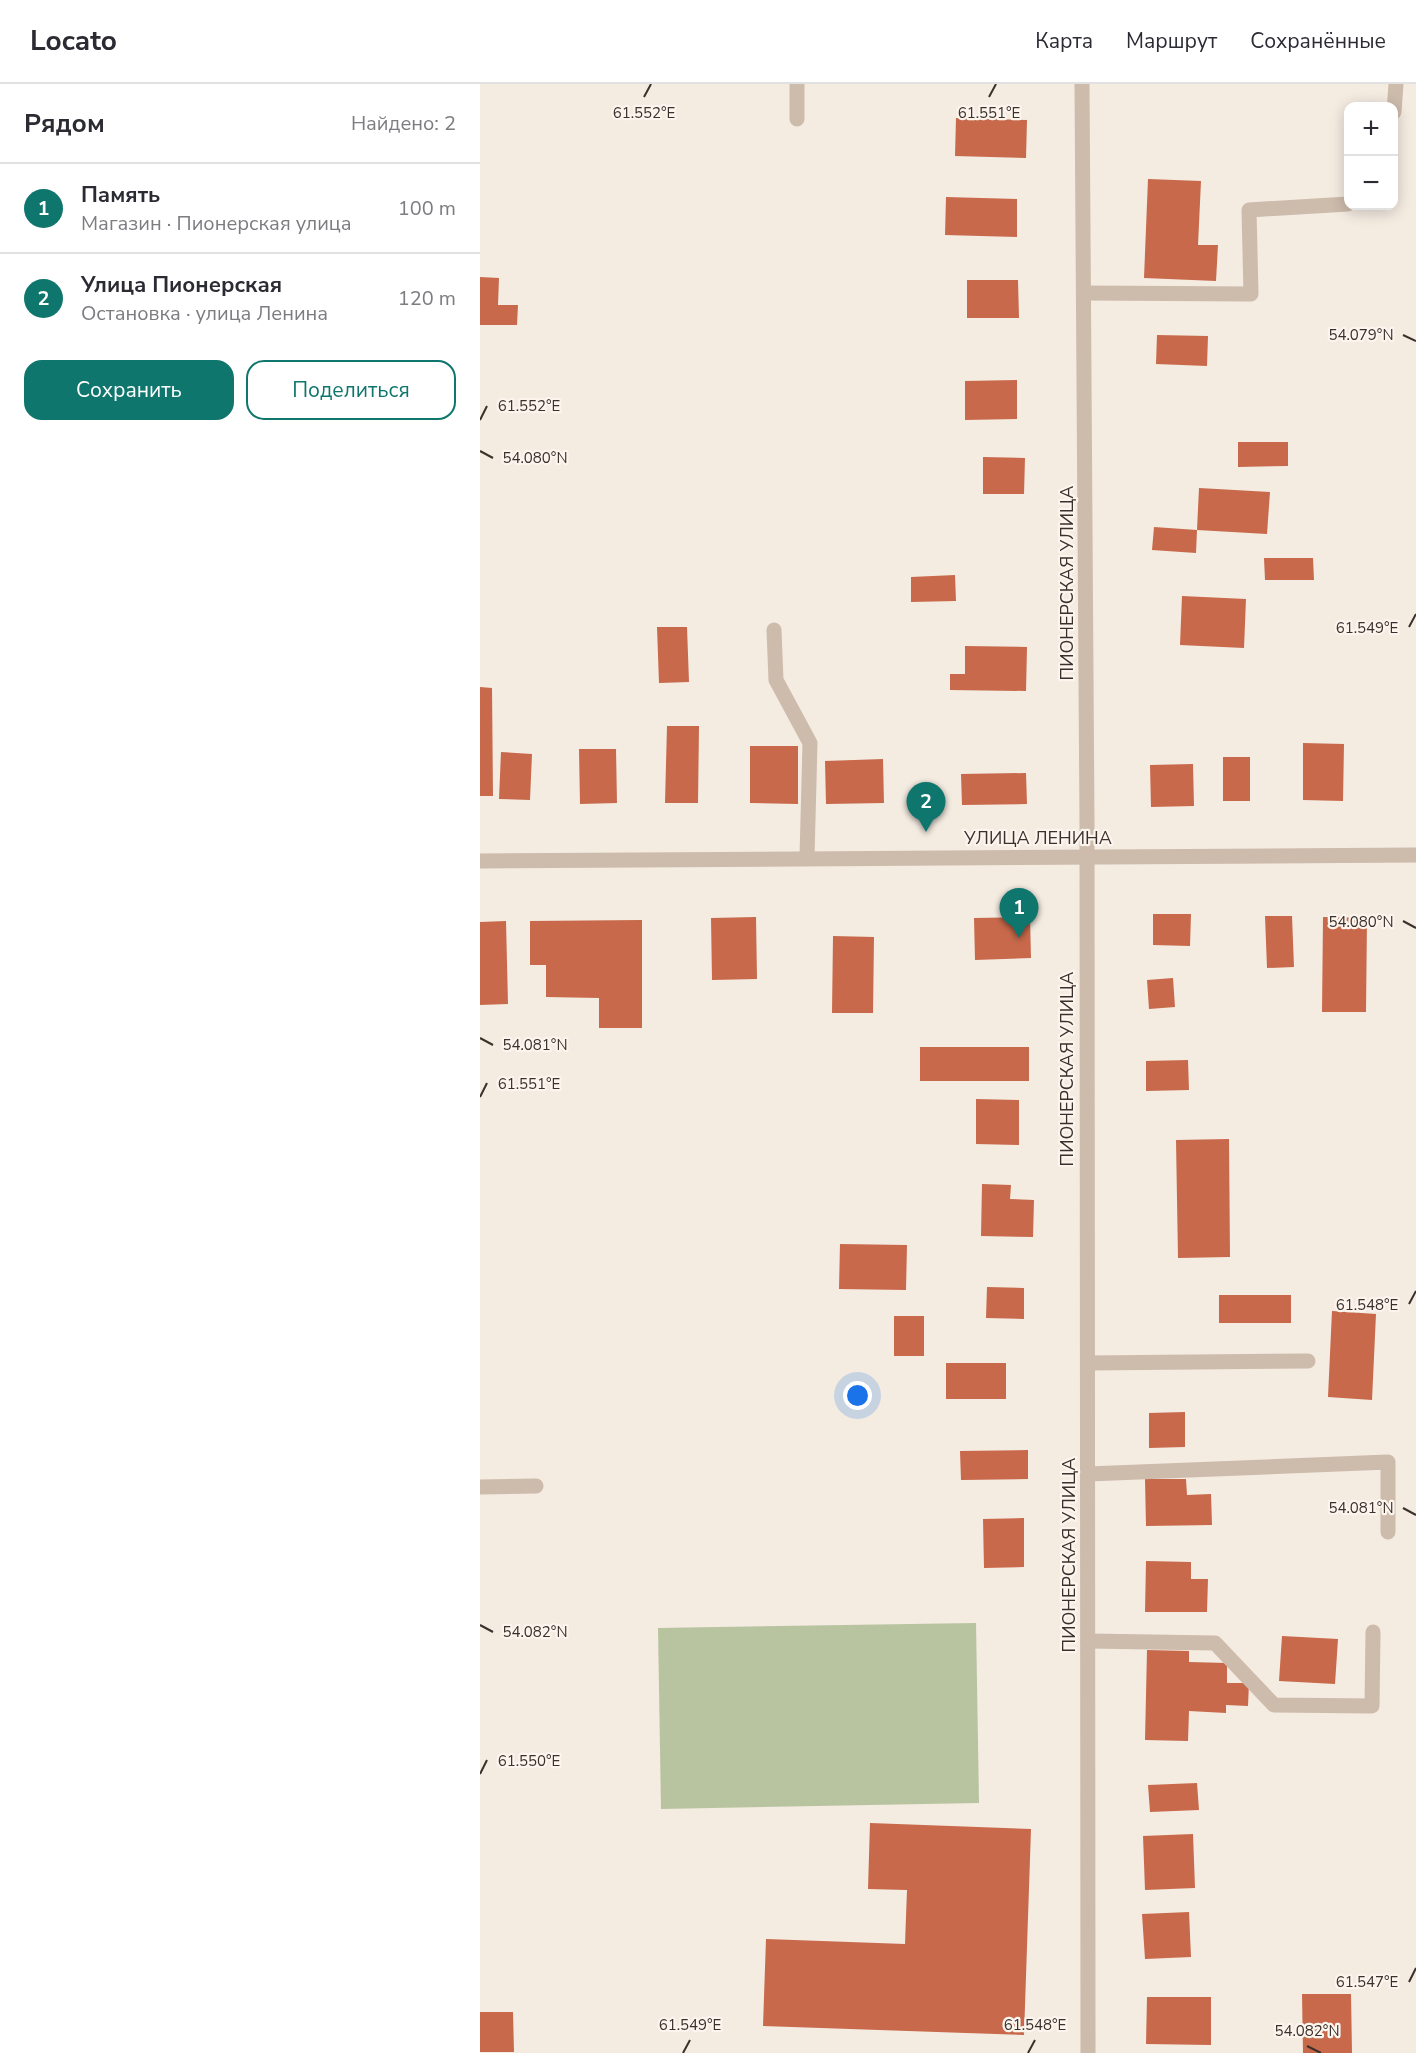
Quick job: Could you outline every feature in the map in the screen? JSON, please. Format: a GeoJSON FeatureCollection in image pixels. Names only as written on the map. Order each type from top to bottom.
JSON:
{"type":"FeatureCollection","features":[{"type":"Feature","properties":{"kind":"street"},"geometry":{"type":"LineString","coordinates":[[797,84],[797,119]]}},
{"type":"Feature","properties":{"kind":"street","name":"ПИОНЕРСКАЯ УЛИЦА"},"geometry":{"type":"LineString","coordinates":[[1082,84],[1087,858],[1088,2053]]}},
{"type":"Feature","properties":{"kind":"street"},"geometry":{"type":"LineString","coordinates":[[1395,102],[1396,84]]}},
{"type":"Feature","properties":{"kind":"street"},"geometry":{"type":"LineString","coordinates":[[1084,293],[1251,294],[1249,210],[1344,204]]}},
{"type":"Feature","properties":{"kind":"street"},"geometry":{"type":"LineString","coordinates":[[774,630],[776,680],[810,743],[807,857]]}},
{"type":"Feature","properties":{"kind":"street","name":"УЛИЦА ЛЕНИНА"},"geometry":{"type":"LineString","coordinates":[[480,861],[807,857],[1087,858],[1416,855]]}},
{"type":"Feature","properties":{"kind":"street"},"geometry":{"type":"LineString","coordinates":[[1088,1363],[1308,1360]]}},
{"type":"Feature","properties":{"kind":"street"},"geometry":{"type":"LineString","coordinates":[[1088,1474],[1388,1462],[1389,1532]]}},
{"type":"Feature","properties":{"kind":"street"},"geometry":{"type":"LineString","coordinates":[[480,1487],[536,1486]]}},
{"type":"Feature","properties":{"kind":"street"},"geometry":{"type":"LineString","coordinates":[[1088,1641],[1215,1643],[1274,1705],[1372,1706],[1373,1632]]}},
{"type":"Feature","properties":{"kind":"green space"},"geometry":{"type":"Polygon","coordinates":[[[976,1623],[979,1803],[661,1809],[658,1628],[976,1623]]]}},
{"type":"Feature","properties":{"kind":"building"},"geometry":{"type":"Polygon","coordinates":[[[956,118],[1027,120],[1026,158],[955,156],[956,118]]]}},
{"type":"Feature","properties":{"kind":"building"},"geometry":{"type":"Polygon","coordinates":[[[1148,179],[1201,181],[1198,245],[1218,245],[1216,281],[1144,278],[1148,179]]]}},
{"type":"Feature","properties":{"kind":"building"},"geometry":{"type":"Polygon","coordinates":[[[946,197],[1017,199],[1017,237],[945,235],[946,197]]]}},
{"type":"Feature","properties":{"kind":"building"},"geometry":{"type":"Polygon","coordinates":[[[480,277],[499,278],[498,305],[518,305],[517,325],[480,325],[480,277]]]}},
{"type":"Feature","properties":{"kind":"building"},"geometry":{"type":"Polygon","coordinates":[[[967,280],[1018,280],[1019,318],[967,318],[967,280]]]}},
{"type":"Feature","properties":{"kind":"building"},"geometry":{"type":"Polygon","coordinates":[[[1157,335],[1208,336],[1207,366],[1156,364],[1157,335]]]}},
{"type":"Feature","properties":{"kind":"building"},"geometry":{"type":"Polygon","coordinates":[[[1017,380],[1017,419],[965,420],[965,381],[1017,380]]]}},
{"type":"Feature","properties":{"kind":"building"},"geometry":{"type":"Polygon","coordinates":[[[1238,442],[1288,442],[1288,466],[1238,467],[1238,442]]]}},
{"type":"Feature","properties":{"kind":"building"},"geometry":{"type":"Polygon","coordinates":[[[983,457],[1025,458],[1024,494],[983,494],[983,457]]]}},
{"type":"Feature","properties":{"kind":"building"},"geometry":{"type":"Polygon","coordinates":[[[1199,488],[1270,492],[1267,534],[1197,530],[1199,488]]]}},
{"type":"Feature","properties":{"kind":"building"},"geometry":{"type":"Polygon","coordinates":[[[1154,527],[1197,530],[1196,553],[1152,550],[1154,527]]]}},
{"type":"Feature","properties":{"kind":"building"},"geometry":{"type":"Polygon","coordinates":[[[1264,558],[1313,558],[1314,580],[1265,580],[1264,558]]]}},
{"type":"Feature","properties":{"kind":"building"},"geometry":{"type":"Polygon","coordinates":[[[955,575],[956,601],[911,602],[911,577],[955,575]]]}},
{"type":"Feature","properties":{"kind":"building"},"geometry":{"type":"Polygon","coordinates":[[[1182,596],[1246,599],[1244,648],[1180,645],[1182,596]]]}},
{"type":"Feature","properties":{"kind":"building"},"geometry":{"type":"Polygon","coordinates":[[[657,627],[687,627],[689,682],[659,683],[657,627]]]}},
{"type":"Feature","properties":{"kind":"building"},"geometry":{"type":"Polygon","coordinates":[[[965,646],[1027,647],[1026,691],[950,690],[950,674],[965,674],[965,646]]]}},
{"type":"Feature","properties":{"kind":"building"},"geometry":{"type":"Polygon","coordinates":[[[480,687],[492,688],[493,796],[480,796],[480,687]]]}},
{"type":"Feature","properties":{"kind":"building"},"geometry":{"type":"Polygon","coordinates":[[[667,726],[699,726],[698,803],[665,803],[667,726]]]}},
{"type":"Feature","properties":{"kind":"building"},"geometry":{"type":"Polygon","coordinates":[[[1303,743],[1344,744],[1343,801],[1303,800],[1303,743]]]}},
{"type":"Feature","properties":{"kind":"building"},"geometry":{"type":"Polygon","coordinates":[[[750,746],[798,746],[798,804],[750,803],[750,746]]]}},
{"type":"Feature","properties":{"kind":"building"},"geometry":{"type":"Polygon","coordinates":[[[579,749],[616,749],[617,803],[580,804],[579,749]]]}},
{"type":"Feature","properties":{"kind":"building"},"geometry":{"type":"Polygon","coordinates":[[[501,752],[532,754],[530,800],[499,799],[501,752]]]}},
{"type":"Feature","properties":{"kind":"building"},"geometry":{"type":"Polygon","coordinates":[[[1223,757],[1250,757],[1250,801],[1223,801],[1223,757]]]}},
{"type":"Feature","properties":{"kind":"building"},"geometry":{"type":"Polygon","coordinates":[[[883,759],[884,803],[826,804],[825,761],[883,759]]]}},
{"type":"Feature","properties":{"kind":"building"},"geometry":{"type":"Polygon","coordinates":[[[1193,764],[1194,806],[1151,807],[1150,765],[1193,764]]]}},
{"type":"Feature","properties":{"kind":"building"},"geometry":{"type":"Polygon","coordinates":[[[1026,773],[1027,804],[962,805],[961,774],[1026,773]]]}},
{"type":"Feature","properties":{"kind":"building"},"geometry":{"type":"Polygon","coordinates":[[[1153,914],[1191,914],[1190,946],[1153,945],[1153,914]]]}},
{"type":"Feature","properties":{"kind":"building"},"geometry":{"type":"Polygon","coordinates":[[[1265,916],[1292,916],[1294,967],[1267,968],[1265,916]]]}},
{"type":"Feature","properties":{"kind":"building"},"geometry":{"type":"Polygon","coordinates":[[[756,917],[757,979],[712,980],[711,918],[756,917]]]}},
{"type":"Feature","properties":{"kind":"building"},"geometry":{"type":"Polygon","coordinates":[[[1030,917],[1031,958],[975,960],[974,918],[1030,917]]]}},
{"type":"Feature","properties":{"kind":"building"},"geometry":{"type":"Polygon","coordinates":[[[1323,917],[1367,918],[1366,1012],[1322,1012],[1323,917]]]}},
{"type":"Feature","properties":{"kind":"building"},"geometry":{"type":"Polygon","coordinates":[[[642,920],[642,1028],[599,1028],[599,998],[546,997],[546,965],[530,965],[530,921],[642,920]]]}},
{"type":"Feature","properties":{"kind":"building"},"geometry":{"type":"Polygon","coordinates":[[[506,921],[508,1004],[480,1005],[480,922],[506,921]]]}},
{"type":"Feature","properties":{"kind":"building"},"geometry":{"type":"Polygon","coordinates":[[[833,936],[874,937],[873,1013],[832,1013],[833,936]]]}},
{"type":"Feature","properties":{"kind":"building"},"geometry":{"type":"Polygon","coordinates":[[[1173,978],[1175,1007],[1149,1009],[1147,980],[1173,978]]]}},
{"type":"Feature","properties":{"kind":"building"},"geometry":{"type":"Polygon","coordinates":[[[920,1047],[1029,1047],[1029,1081],[920,1081],[920,1047]]]}},
{"type":"Feature","properties":{"kind":"building"},"geometry":{"type":"Polygon","coordinates":[[[1188,1060],[1189,1090],[1146,1091],[1146,1061],[1188,1060]]]}},
{"type":"Feature","properties":{"kind":"building"},"geometry":{"type":"Polygon","coordinates":[[[976,1099],[1019,1100],[1019,1145],[976,1144],[976,1099]]]}},
{"type":"Feature","properties":{"kind":"building"},"geometry":{"type":"Polygon","coordinates":[[[1229,1139],[1230,1257],[1178,1258],[1176,1140],[1229,1139]]]}},
{"type":"Feature","properties":{"kind":"building"},"geometry":{"type":"Polygon","coordinates":[[[982,1184],[1011,1185],[1010,1199],[1034,1200],[1033,1237],[981,1236],[982,1184]]]}},
{"type":"Feature","properties":{"kind":"building"},"geometry":{"type":"Polygon","coordinates":[[[840,1244],[907,1245],[906,1290],[839,1289],[840,1244]]]}},
{"type":"Feature","properties":{"kind":"building"},"geometry":{"type":"Polygon","coordinates":[[[987,1287],[1024,1288],[1024,1319],[986,1318],[987,1287]]]}},
{"type":"Feature","properties":{"kind":"building"},"geometry":{"type":"Polygon","coordinates":[[[1219,1295],[1291,1295],[1291,1323],[1219,1323],[1219,1295]]]}},
{"type":"Feature","properties":{"kind":"building"},"geometry":{"type":"Polygon","coordinates":[[[1332,1311],[1376,1314],[1372,1400],[1328,1397],[1332,1311]]]}},
{"type":"Feature","properties":{"kind":"building"},"geometry":{"type":"Polygon","coordinates":[[[894,1316],[924,1316],[924,1356],[894,1356],[894,1316]]]}},
{"type":"Feature","properties":{"kind":"building"},"geometry":{"type":"Polygon","coordinates":[[[946,1363],[1006,1363],[1006,1399],[946,1399],[946,1363]]]}},
{"type":"Feature","properties":{"kind":"building"},"geometry":{"type":"Polygon","coordinates":[[[1185,1412],[1185,1447],[1149,1448],[1149,1413],[1185,1412]]]}},
{"type":"Feature","properties":{"kind":"building"},"geometry":{"type":"Polygon","coordinates":[[[1028,1450],[1028,1479],[961,1480],[960,1451],[1028,1450]]]}},
{"type":"Feature","properties":{"kind":"building"},"geometry":{"type":"Polygon","coordinates":[[[1145,1479],[1186,1479],[1187,1495],[1211,1494],[1212,1525],[1146,1526],[1145,1479]]]}},
{"type":"Feature","properties":{"kind":"building"},"geometry":{"type":"Polygon","coordinates":[[[1024,1518],[1024,1567],[984,1568],[983,1519],[1024,1518]]]}},
{"type":"Feature","properties":{"kind":"building"},"geometry":{"type":"Polygon","coordinates":[[[1146,1561],[1191,1562],[1191,1579],[1208,1579],[1207,1612],[1145,1612],[1146,1561]]]}},
{"type":"Feature","properties":{"kind":"building"},"geometry":{"type":"Polygon","coordinates":[[[1282,1636],[1338,1639],[1335,1684],[1279,1681],[1282,1636]]]}},
{"type":"Feature","properties":{"kind":"building"},"geometry":{"type":"Polygon","coordinates":[[[1147,1650],[1189,1651],[1189,1662],[1227,1663],[1227,1683],[1249,1683],[1248,1706],[1226,1705],[1226,1713],[1189,1711],[1188,1741],[1145,1740],[1147,1650]]]}},
{"type":"Feature","properties":{"kind":"building"},"geometry":{"type":"Polygon","coordinates":[[[1197,1783],[1199,1810],[1150,1812],[1148,1785],[1197,1783]]]}},
{"type":"Feature","properties":{"kind":"building"},"geometry":{"type":"Polygon","coordinates":[[[870,1823],[1031,1829],[1024,2035],[763,2026],[766,1939],[905,1944],[907,1890],[868,1889],[870,1823]]]}},
{"type":"Feature","properties":{"kind":"building"},"geometry":{"type":"Polygon","coordinates":[[[1193,1834],[1195,1888],[1145,1890],[1143,1836],[1193,1834]]]}},
{"type":"Feature","properties":{"kind":"building"},"geometry":{"type":"Polygon","coordinates":[[[1189,1912],[1191,1957],[1145,1959],[1142,1914],[1189,1912]]]}},
{"type":"Feature","properties":{"kind":"building"},"geometry":{"type":"Polygon","coordinates":[[[1302,1994],[1351,1994],[1352,2053],[1303,2053],[1302,1994]]]}},
{"type":"Feature","properties":{"kind":"building"},"geometry":{"type":"Polygon","coordinates":[[[1147,1997],[1211,1997],[1211,2045],[1146,2044],[1147,1997]]]}},
{"type":"Feature","properties":{"kind":"building"},"geometry":{"type":"Polygon","coordinates":[[[480,2012],[513,2012],[514,2052],[480,2052],[480,2012]]]}},
{"type":"Feature","properties":{"kind":"place","name":"Улица Пионерская"},"geometry":{"type":"Point","coordinates":[926,832]}},
{"type":"Feature","properties":{"kind":"place","name":"Память"},"geometry":{"type":"Point","coordinates":[1019,938]}}]}
